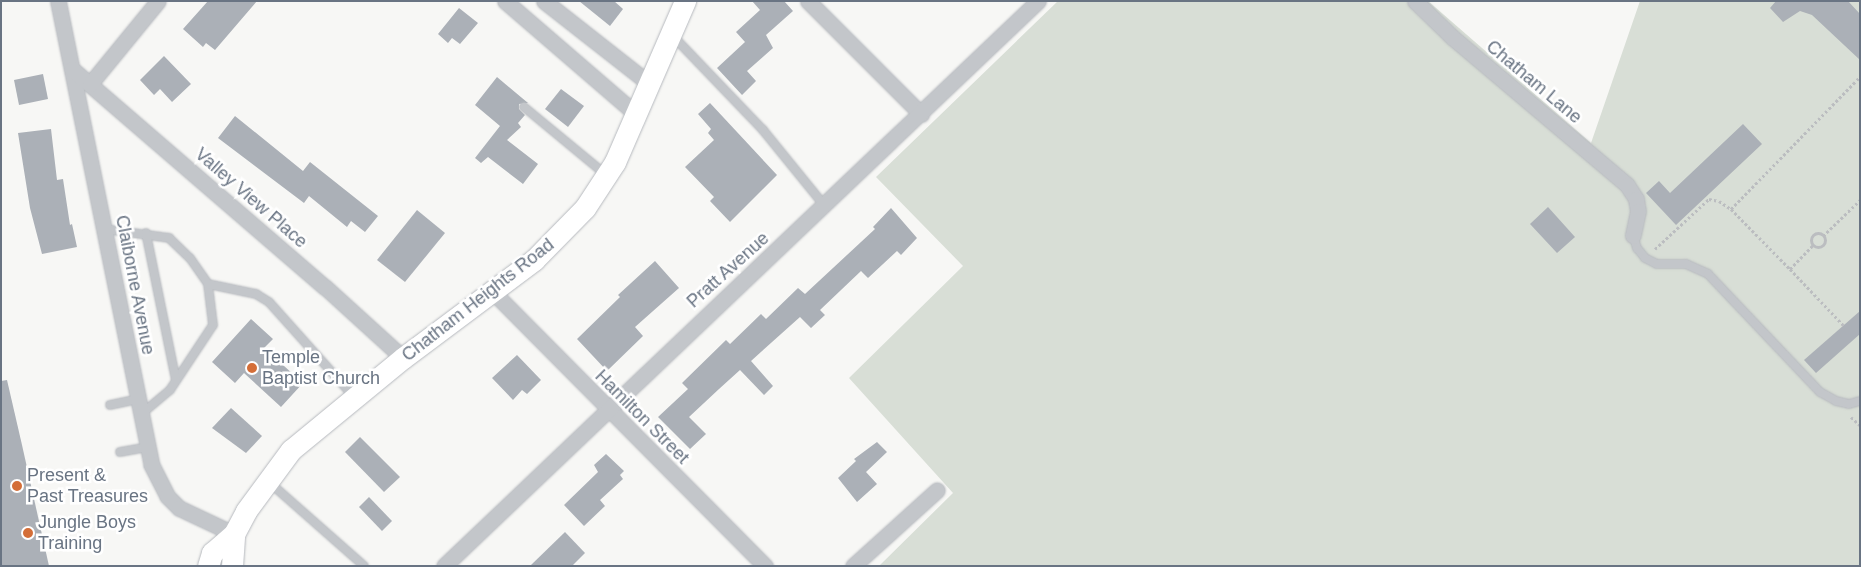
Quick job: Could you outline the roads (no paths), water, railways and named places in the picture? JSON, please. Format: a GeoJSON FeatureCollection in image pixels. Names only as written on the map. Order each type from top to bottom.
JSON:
{"type":"FeatureCollection","features":[{"type":"Feature","properties":{"kind":"main road","name":"Chatham Heights Road"},"geometry":{"type":"LineString","coordinates":[[208,566],[212,553],[234,534],[267,480],[291,450],[403,358],[494,293],[560,237],[607,176],[650,84],[685,1]]}},
{"type":"Feature","properties":{"kind":"main road","name":"Chatham Heights Road"},"geometry":{"type":"LineString","coordinates":[[232,566],[234,534]]}},
{"type":"Feature","properties":{"kind":"street","name":"Claiborne Avenue"},"geometry":{"type":"LineString","coordinates":[[58,1],[147,447],[154,473],[171,501],[187,513],[234,534]]}},
{"type":"Feature","properties":{"kind":"street"},"geometry":{"type":"LineString","coordinates":[[90,84],[158,1]]}},
{"type":"Feature","properties":{"kind":"street"},"geometry":{"type":"LineString","coordinates":[[505,1],[636,114]]}},
{"type":"Feature","properties":{"kind":"street"},"geometry":{"type":"LineString","coordinates":[[544,1],[650,84]]}},
{"type":"Feature","properties":{"kind":"street"},"geometry":{"type":"LineString","coordinates":[[808,1],[921,114]]}},
{"type":"Feature","properties":{"kind":"street","name":"Pratt Avenue"},"geometry":{"type":"LineString","coordinates":[[444,566],[1038,1]]}},
{"type":"Feature","properties":{"kind":"street","name":"Chatham Lane"},"geometry":{"type":"LineString","coordinates":[[1415,1],[1452,37],[1632,190],[1638,211],[1634,235]]}},
{"type":"Feature","properties":{"kind":"street","name":"Valley View Place"},"geometry":{"type":"LineString","coordinates":[[72,70],[326,287],[403,358]]}},
{"type":"Feature","properties":{"kind":"street","name":"Hamilton Street"},"geometry":{"type":"LineString","coordinates":[[494,293],[765,566]]}},
{"type":"Feature","properties":{"kind":"street"},"geometry":{"type":"LineString","coordinates":[[854,566],[937,490]]}},
{"type":"Feature","properties":{"kind":"lane"},"geometry":{"type":"LineString","coordinates":[[671,34],[762,130],[824,205]]}},
{"type":"Feature","properties":{"kind":"lane"},"geometry":{"type":"LineString","coordinates":[[524,107],[607,176]]}},
{"type":"Feature","properties":{"kind":"lane"},"geometry":{"type":"LineString","coordinates":[[105,229],[146,233],[169,238],[190,258],[208,284],[213,325],[176,380],[140,407],[110,405]]}},
{"type":"Feature","properties":{"kind":"lane"},"geometry":{"type":"LineString","coordinates":[[146,233],[176,380]]}},
{"type":"Feature","properties":{"kind":"lane"},"geometry":{"type":"LineString","coordinates":[[1634,235],[1637,248],[1644,258],[1657,264],[1686,264],[1708,274],[1820,392],[1836,401],[1860,401]]}},
{"type":"Feature","properties":{"kind":"lane"},"geometry":{"type":"LineString","coordinates":[[208,284],[256,294],[269,302],[354,397]]}},
{"type":"Feature","properties":{"kind":"lane"},"geometry":{"type":"LineString","coordinates":[[120,452],[147,447]]}},
{"type":"Feature","properties":{"kind":"lane"},"geometry":{"type":"LineString","coordinates":[[267,480],[364,566]]}},
{"type":"Feature","properties":{"kind":"place","name":"Temple Baptist Church"},"geometry":{"type":"Point","coordinates":[252,368]}},
{"type":"Feature","properties":{"kind":"place","name":"Present & Past Treasures"},"geometry":{"type":"Point","coordinates":[17,486]}},
{"type":"Feature","properties":{"kind":"place","name":"Jungle Boys Training"},"geometry":{"type":"Point","coordinates":[28,533]}}]}
